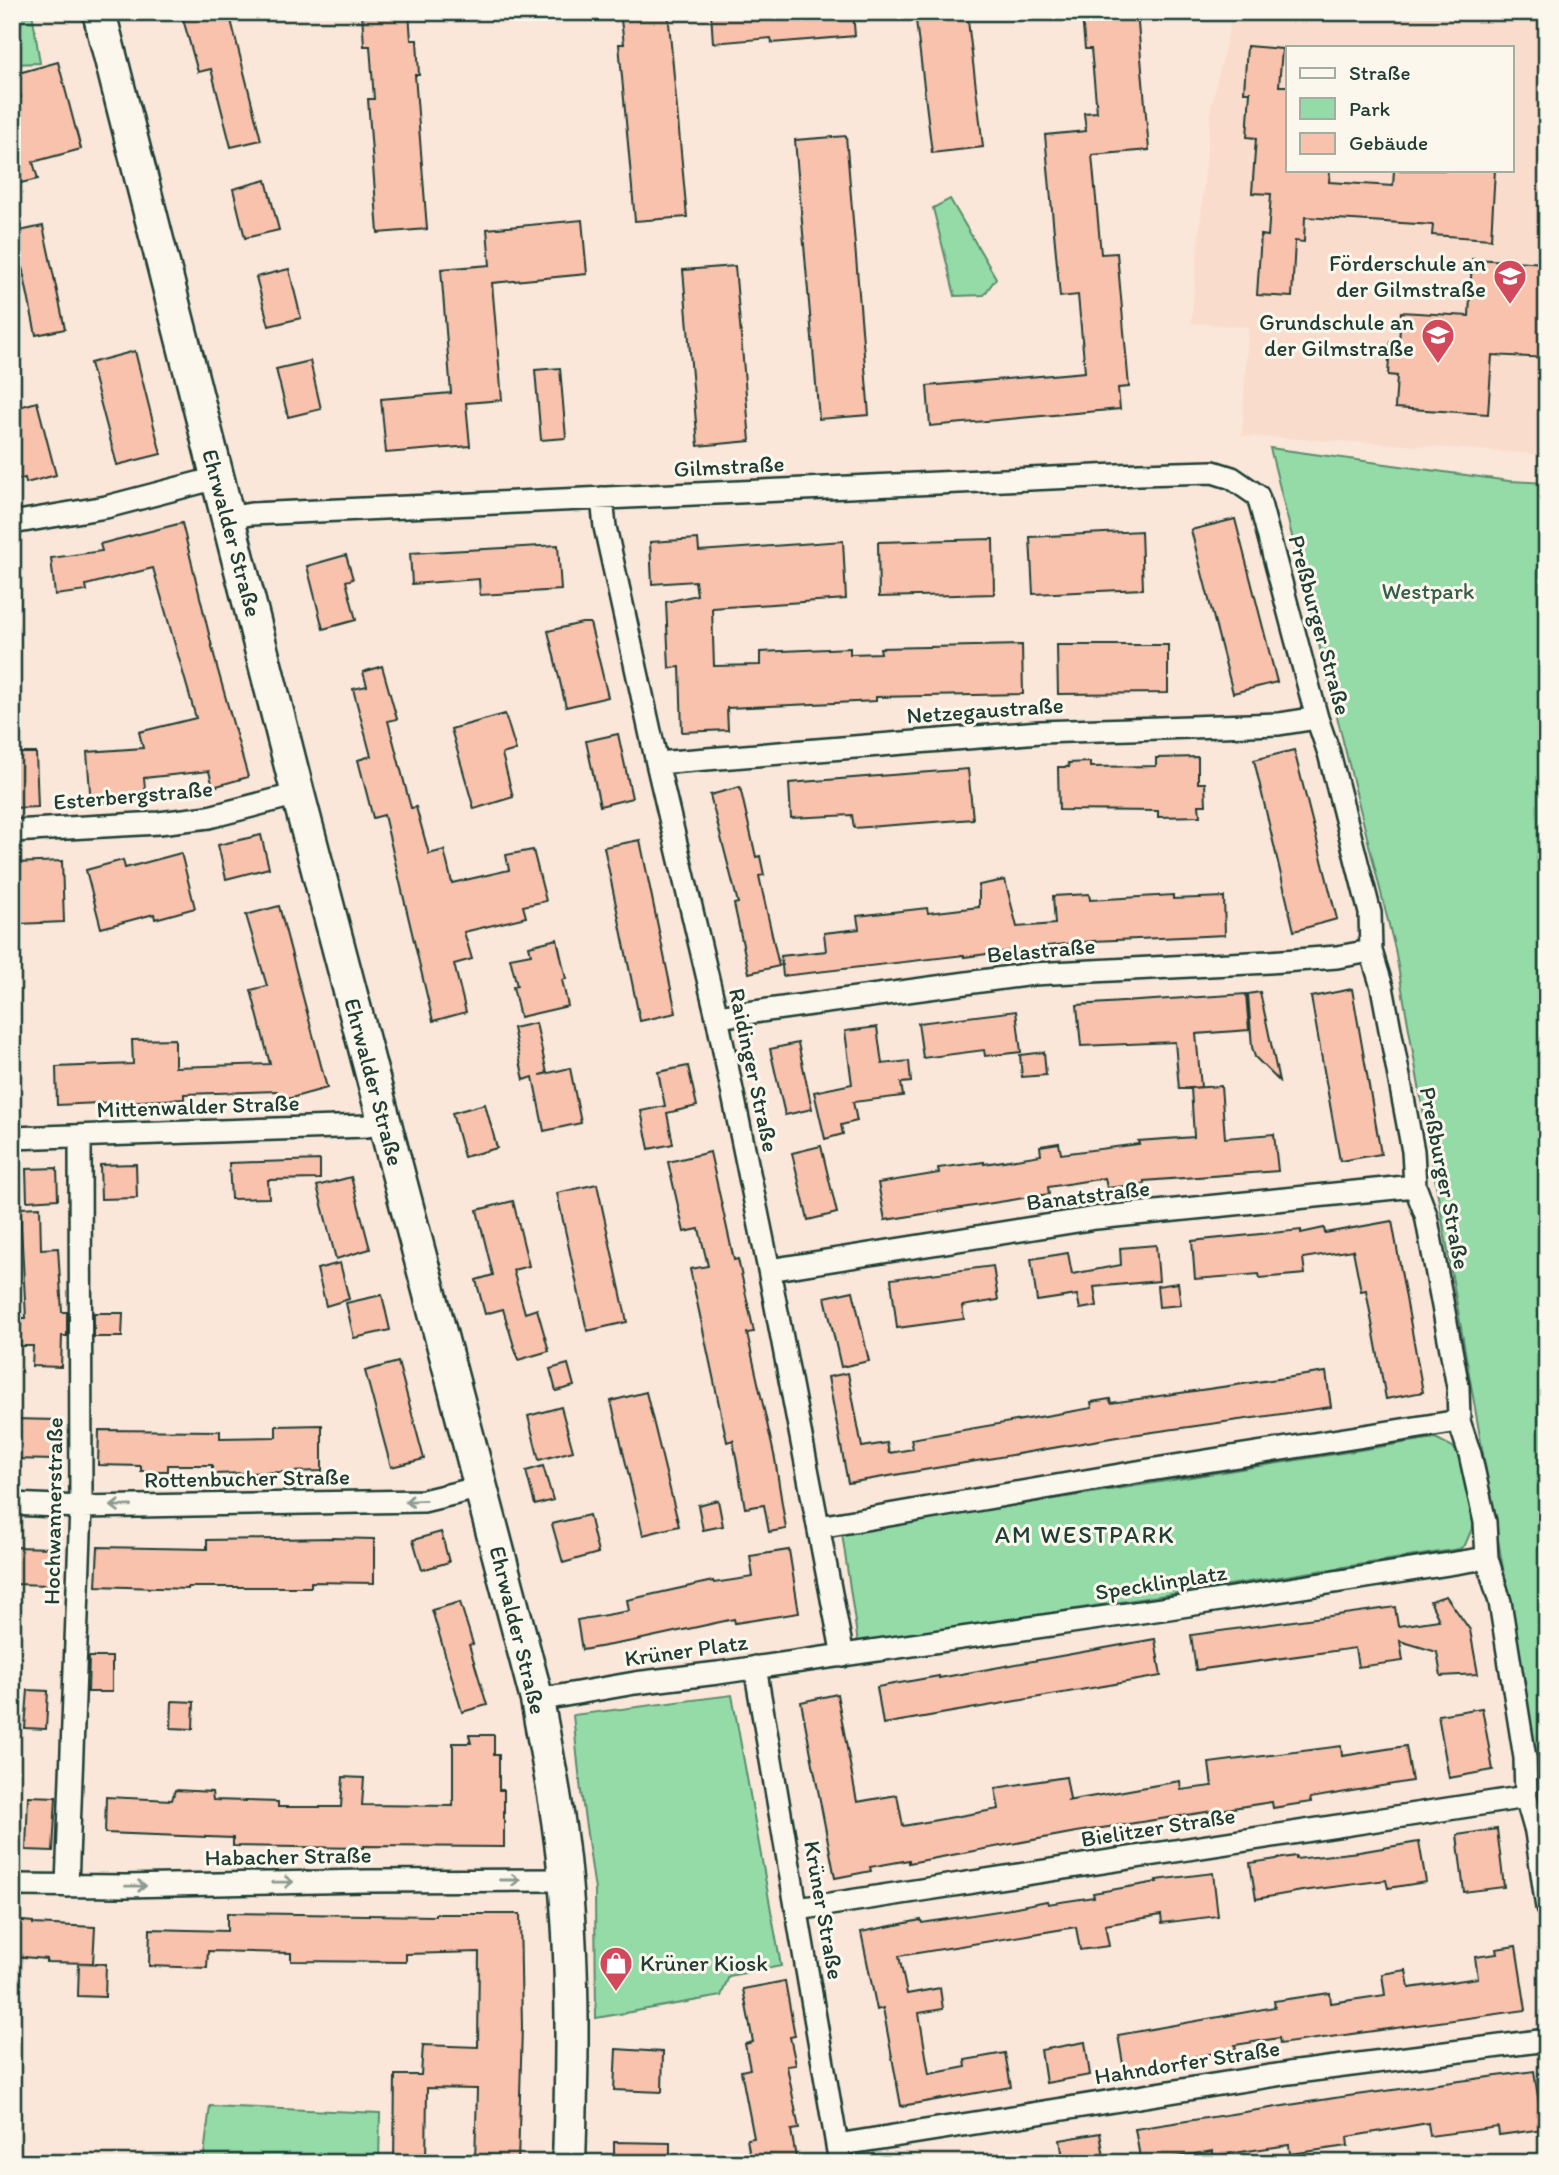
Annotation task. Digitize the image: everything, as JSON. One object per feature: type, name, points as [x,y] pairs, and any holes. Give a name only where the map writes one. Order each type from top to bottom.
[{"type":"street","name":"Ehrwalder Straße","points":[[99,12],[298,794],[537,1700],[565,1880],[572,2068],[569,2163]]},
{"type":"street","name":"Gilmstraße","points":[[228,518],[251,514],[1139,474],[1213,472],[1232,478]]},
{"type":"street","points":[[12,523],[106,507],[217,478]]},
{"type":"street","name":"Preßburger Straße","points":[[1232,478],[1258,496],[1370,913],[1371,951],[1382,987],[1408,1124],[1415,1186],[1426,1215],[1451,1347],[1458,1387],[1459,1421],[1470,1454],[1485,1522],[1487,1558],[1500,1602],[1525,1758],[1526,1797],[1536,1832],[1547,1908]]},
{"type":"street","name":"Raidinger Straße","points":[[602,498],[605,527],[657,763],[717,1017],[843,1656]]},
{"type":"street","name":"Netzegaustraße","points":[[657,763],[1040,732],[1279,724],[1317,718]]},
{"type":"street","name":"Esterbergstraße","points":[[12,831],[159,823],[209,817],[298,794]]},
{"type":"street","name":"Belastraße","points":[[717,1017],[1033,974],[1269,962],[1337,957],[1371,951]]},
{"type":"street","name":"Mittenwalder Straße","points":[[12,1138],[367,1126],[385,1120]]},
{"type":"street","name":"Hochwannerstraße","points":[[67,1886],[82,1507],[80,1137]]},
{"type":"street","name":"Banatstraße","points":[[769,1270],[1096,1218],[1415,1186]]},
{"type":"street","points":[[819,1527],[1143,1471],[1459,1421]]},
{"type":"street","name":"Rottenbucher Straße","points":[[12,1504],[82,1507],[423,1501],[482,1488]]},
{"type":"street","name":"Specklinplatz","points":[[843,1656],[1487,1558]]},
{"type":"street","name":"Krüner Platz","points":[[537,1700],[635,1683],[843,1656]]},
{"type":"street","name":"Krüner Straße","points":[[755,1667],[839,2154]]},
{"type":"street","name":"Bielitzer Straße","points":[[798,1909],[1526,1797]]},
{"type":"street","name":"Habacher Straße","points":[[12,1885],[565,1880]]},
{"type":"street","name":"Hahndorfer Straße","points":[[839,2154],[1289,2073],[1547,2040]]},
{"type":"shaded area","points":[[1233,12],[1547,12],[1547,455],[1242,436],[1248,327],[1191,323],[1211,107]]},
{"type":"green space","points":[[12,12],[32,12],[40,63],[12,64]]},
{"type":"green space","points":[[950,199],[996,278],[984,295],[955,296],[933,208]]},
{"type":"green space","name":"Westpark","points":[[1270,448],[1509,481],[1547,483],[1547,1821],[1395,949]]},
{"type":"green space","points":[[1435,1438],[1453,1447],[1462,1462],[1474,1524],[1465,1545],[1459,1549],[858,1643],[842,1533]]},
{"type":"green space","points":[[732,1695],[781,1966],[729,1976],[721,1996],[596,2018],[595,1890],[573,1715]]},
{"type":"green space","points":[[210,2106],[380,2113],[379,2163],[203,2163]]},
{"type":"building","points":[[181,12],[229,12],[261,140],[231,147],[211,69],[198,72]]},
{"type":"building","points":[[362,12],[409,12],[411,40],[417,40],[419,75],[415,75],[427,229],[378,233],[368,99],[374,99],[370,46],[364,46]]},
{"type":"building","points":[[620,12],[668,12],[687,217],[635,221],[619,44],[624,44]]},
{"type":"building","points":[[711,12],[853,12],[855,36],[772,43],[771,38],[713,43]]},
{"type":"building","points":[[915,12],[967,12],[983,147],[932,153]]},
{"type":"building","points":[[1137,12],[1149,150],[1092,155],[1101,254],[1117,253],[1129,387],[1118,388],[1120,409],[930,426],[927,386],[1085,372],[1078,295],[1060,297],[1045,135],[1086,131],[1084,113],[1097,112],[1091,49],[1085,49],[1082,16]]},
{"type":"building","points":[[1247,46],[1282,49],[1279,86],[1286,86],[1286,172],[1330,172],[1329,182],[1393,186],[1394,172],[1495,172],[1491,239],[1432,235],[1433,225],[1305,217],[1304,242],[1295,241],[1292,297],[1257,295],[1261,235],[1268,236],[1271,194],[1252,193],[1256,138],[1247,137],[1250,92],[1244,92]]},
{"type":"building","points":[[58,62],[81,149],[33,162],[38,179],[12,185],[12,100],[21,97],[15,74]]},
{"type":"building","points":[[846,136],[869,415],[819,419],[795,140]]},
{"type":"building","points":[[266,180],[279,230],[245,238],[233,189]]},
{"type":"building","points":[[582,220],[587,274],[492,283],[502,400],[466,403],[470,446],[386,453],[381,399],[451,393],[441,269],[490,265],[487,229]]},
{"type":"building","points":[[43,226],[65,329],[36,335],[15,232]]},
{"type":"building","points":[[1472,259],[1547,263],[1547,358],[1492,355],[1488,414],[1395,408],[1397,376],[1388,375],[1390,342],[1399,343],[1401,312],[1469,316]]},
{"type":"building","points":[[735,266],[750,441],[698,446],[683,270]]},
{"type":"building","points":[[289,269],[301,318],[269,326],[256,277]]},
{"type":"building","points":[[135,351],[161,454],[117,465],[90,363]]},
{"type":"building","points":[[310,361],[321,409],[288,417],[276,369]]},
{"type":"building","points":[[560,368],[566,438],[541,440],[535,370]]},
{"type":"building","points":[[37,402],[56,475],[26,483],[25,478],[12,481],[12,409]]},
{"type":"building","points":[[1235,519],[1277,682],[1233,693],[1191,530]]},
{"type":"building","points":[[182,523],[217,667],[248,777],[213,787],[209,771],[144,778],[146,799],[91,804],[87,752],[143,748],[139,732],[196,718],[153,568],[86,585],[87,591],[55,595],[51,558],[102,551],[100,544]]},
{"type":"building","points":[[1141,531],[1143,589],[1033,594],[1030,537]]},
{"type":"building","points":[[698,539],[699,551],[843,541],[846,599],[712,608],[714,666],[760,665],[760,652],[850,648],[850,654],[881,653],[880,648],[1022,645],[1023,694],[876,697],[876,701],[727,708],[728,730],[682,732],[680,667],[669,668],[666,602],[697,595],[695,581],[652,584],[650,542]]},
{"type":"building","points":[[993,539],[994,594],[879,597],[878,542]]},
{"type":"building","points":[[558,545],[561,590],[480,595],[479,579],[412,584],[410,553]]},
{"type":"building","points":[[346,555],[353,579],[346,581],[356,620],[323,629],[307,566]]},
{"type":"building","points":[[590,623],[608,697],[566,707],[548,631]]},
{"type":"building","points":[[1057,645],[1168,645],[1168,693],[1058,694]]},
{"type":"building","points":[[382,666],[397,719],[388,721],[411,808],[416,807],[429,854],[444,850],[452,883],[509,870],[506,855],[533,850],[546,901],[523,906],[526,917],[464,932],[472,959],[454,964],[466,1012],[433,1021],[384,815],[373,818],[358,760],[371,756],[353,689],[367,686],[363,672]]},
{"type":"building","points":[[505,714],[516,750],[502,754],[513,797],[474,809],[451,729]]},
{"type":"building","points":[[618,734],[632,798],[600,806],[586,741]]},
{"type":"building","points":[[1294,750],[1337,919],[1294,931],[1254,760]]},
{"type":"building","points":[[12,753],[36,753],[38,807],[12,808]]},
{"type":"building","points":[[1198,757],[1198,783],[1205,783],[1206,805],[1199,805],[1200,816],[1158,817],[1158,811],[1059,810],[1058,767],[1069,767],[1068,763],[1090,762],[1090,767],[1156,766],[1156,758]]},
{"type":"building","points":[[968,769],[973,819],[854,828],[852,815],[791,818],[789,783]]},
{"type":"building","points":[[740,787],[756,857],[760,856],[764,875],[759,876],[779,966],[749,973],[734,904],[738,903],[710,795]]},
{"type":"building","points":[[261,835],[269,868],[226,879],[218,845]]},
{"type":"building","points":[[640,840],[676,1013],[640,1021],[604,847]]},
{"type":"building","points":[[181,853],[195,908],[155,919],[154,914],[101,928],[86,870],[123,860],[125,868]]},
{"type":"building","points":[[62,861],[64,922],[17,924],[15,863]]},
{"type":"building","points":[[1005,880],[1017,927],[1055,924],[1053,896],[1089,894],[1090,900],[1173,895],[1173,899],[1224,897],[1225,935],[1093,941],[1046,946],[1047,949],[1018,953],[1017,950],[964,955],[783,976],[781,956],[826,951],[824,933],[859,929],[857,916],[927,908],[928,913],[979,907],[979,885]]},
{"type":"building","points":[[279,906],[327,1088],[280,1101],[277,1091],[184,1094],[184,1099],[57,1105],[56,1067],[133,1064],[132,1040],[175,1039],[175,1067],[270,1064],[251,990],[267,986],[246,915]]},
{"type":"building","points":[[557,939],[566,979],[562,980],[568,1006],[520,1017],[513,987],[517,986],[510,958],[531,954],[529,946]]},
{"type":"building","points":[[1352,989],[1381,1154],[1340,1161],[1311,997]]},
{"type":"building","points":[[1260,992],[1279,1081],[1255,1057],[1252,1047],[1248,994]]},
{"type":"building","points":[[1246,994],[1249,1030],[1196,1034],[1201,1087],[1179,1089],[1175,1042],[1081,1046],[1077,1005]]},
{"type":"building","points":[[1016,1011],[1021,1052],[985,1056],[984,1050],[923,1058],[918,1023]]},
{"type":"building","points":[[536,1023],[547,1073],[540,1075],[570,1068],[581,1123],[544,1131],[533,1077],[524,1080],[513,1028]]},
{"type":"building","points":[[877,1027],[882,1064],[909,1061],[911,1082],[901,1083],[903,1096],[853,1102],[857,1121],[841,1125],[843,1134],[825,1139],[814,1092],[852,1084],[845,1031]]},
{"type":"building","points":[[798,1043],[812,1109],[785,1115],[770,1049]]},
{"type":"building","points":[[1044,1052],[1046,1075],[1022,1077],[1020,1055]]},
{"type":"building","points":[[688,1066],[697,1106],[667,1113],[673,1144],[649,1149],[641,1111],[665,1106],[658,1072]]},
{"type":"building","points":[[1221,1086],[1225,1138],[1274,1134],[1278,1171],[1144,1181],[1145,1184],[1107,1188],[1105,1178],[1048,1187],[1049,1194],[885,1220],[878,1183],[939,1173],[938,1168],[1041,1155],[1040,1146],[1059,1143],[1061,1154],[1139,1144],[1138,1141],[1194,1137],[1191,1088]]},
{"type":"building","points":[[485,1104],[497,1148],[464,1157],[452,1113]]},
{"type":"building","points":[[821,1146],[837,1213],[808,1220],[792,1153]]},
{"type":"building","points":[[710,1152],[734,1260],[738,1259],[754,1332],[747,1333],[775,1459],[786,1529],[769,1532],[764,1505],[745,1508],[733,1440],[727,1442],[690,1269],[708,1266],[699,1229],[684,1232],[668,1162]]},
{"type":"building","points":[[320,1160],[320,1179],[268,1180],[269,1198],[231,1199],[229,1163]]},
{"type":"building","points":[[136,1164],[137,1198],[101,1199],[100,1165]]},
{"type":"building","points":[[57,1168],[58,1199],[27,1201],[26,1169]]},
{"type":"building","points":[[351,1177],[370,1249],[336,1259],[317,1186]]},
{"type":"building","points":[[597,1184],[627,1322],[587,1331],[557,1193]]},
{"type":"building","points":[[513,1201],[529,1266],[513,1270],[525,1313],[537,1309],[549,1351],[518,1360],[503,1309],[485,1314],[476,1280],[493,1275],[477,1210]]},
{"type":"building","points":[[40,1207],[41,1249],[58,1248],[62,1312],[67,1312],[67,1336],[62,1336],[61,1367],[32,1366],[33,1346],[19,1346],[21,1318],[26,1318],[20,1208]]},
{"type":"building","points":[[1392,1221],[1423,1392],[1386,1399],[1366,1290],[1361,1291],[1353,1250],[1303,1258],[1305,1274],[1195,1279],[1192,1241],[1301,1230],[1301,1233],[1324,1228],[1325,1233]]},
{"type":"building","points":[[1156,1245],[1159,1281],[1094,1287],[1097,1306],[1080,1309],[1077,1295],[1037,1301],[1031,1259],[1068,1253],[1072,1274],[1121,1265],[1120,1248]]},
{"type":"building","points":[[340,1263],[349,1299],[326,1306],[317,1269]]},
{"type":"building","points":[[993,1266],[998,1300],[962,1306],[964,1319],[897,1328],[891,1279]]},
{"type":"building","points":[[1178,1283],[1181,1305],[1159,1307],[1157,1286]]},
{"type":"building","points":[[853,1291],[869,1361],[841,1367],[825,1297]]},
{"type":"building","points":[[382,1295],[390,1330],[354,1338],[346,1303]]},
{"type":"building","points":[[94,1313],[123,1313],[122,1337],[94,1337]]},
{"type":"building","points":[[398,1362],[424,1459],[391,1467],[365,1371]]},
{"type":"building","points":[[568,1364],[574,1386],[556,1391],[550,1369]]},
{"type":"building","points":[[1326,1372],[1331,1407],[1117,1437],[848,1483],[828,1377],[848,1373],[862,1447],[887,1443],[889,1453],[913,1449],[911,1439],[1092,1408],[1091,1402],[1110,1399],[1111,1403]]},
{"type":"building","points":[[646,1392],[679,1526],[643,1535],[611,1401]]},
{"type":"building","points":[[561,1407],[573,1451],[539,1460],[528,1416]]},
{"type":"building","points":[[12,1419],[57,1420],[56,1460],[12,1459]]},
{"type":"building","points":[[322,1425],[322,1471],[212,1474],[212,1465],[168,1465],[168,1471],[141,1471],[141,1466],[98,1465],[99,1430],[220,1431],[220,1438],[276,1437],[276,1426]]},
{"type":"building","points":[[543,1466],[553,1500],[535,1505],[526,1471]]},
{"type":"building","points":[[718,1500],[723,1526],[703,1530],[698,1505]]},
{"type":"building","points":[[589,1515],[598,1553],[563,1563],[552,1524]]},
{"type":"building","points":[[441,1532],[449,1562],[422,1570],[413,1540]]},
{"type":"building","points":[[374,1539],[374,1583],[311,1582],[311,1587],[188,1589],[96,1586],[98,1547],[207,1549],[207,1540]]},
{"type":"building","points":[[12,1547],[54,1548],[53,1585],[12,1584]]},
{"type":"building","points":[[789,1550],[799,1613],[735,1623],[734,1619],[582,1650],[577,1620],[629,1611],[627,1600],[713,1581],[753,1577],[750,1556]]},
{"type":"building","points":[[1446,1596],[1470,1630],[1478,1674],[1441,1676],[1437,1652],[1400,1641],[1403,1661],[1358,1667],[1355,1648],[1196,1670],[1191,1635],[1395,1607],[1398,1626],[1439,1620],[1430,1601]]},
{"type":"building","points":[[460,1602],[473,1644],[469,1645],[487,1705],[462,1712],[432,1610]]},
{"type":"building","points":[[1155,1639],[1161,1676],[883,1724],[877,1687]]},
{"type":"building","points":[[89,1657],[112,1657],[112,1692],[88,1692]]},
{"type":"building","points":[[28,1690],[48,1691],[46,1729],[25,1728]]},
{"type":"building","points":[[837,1694],[857,1802],[897,1795],[903,1826],[999,1809],[995,1788],[1066,1777],[1070,1799],[1067,1801],[1180,1781],[1181,1790],[1212,1786],[1209,1763],[1341,1746],[1342,1756],[1406,1746],[1412,1781],[1310,1798],[1311,1802],[1273,1808],[1272,1802],[1076,1832],[909,1863],[909,1860],[870,1867],[871,1871],[835,1878],[801,1702]]},
{"type":"building","points":[[172,1701],[194,1702],[193,1729],[171,1728]]},
{"type":"building","points":[[1482,1708],[1493,1770],[1449,1778],[1438,1715]]},
{"type":"building","points":[[469,1735],[494,1735],[494,1755],[499,1755],[499,1790],[504,1790],[504,1847],[233,1846],[233,1838],[105,1833],[106,1797],[172,1800],[175,1790],[212,1792],[213,1800],[278,1802],[278,1807],[341,1807],[343,1777],[364,1778],[362,1805],[453,1806],[453,1743],[471,1743]]},
{"type":"building","points":[[28,1796],[56,1797],[53,1851],[26,1850]]},
{"type":"building","points":[[1497,1829],[1504,1887],[1464,1892],[1457,1835]]},
{"type":"building","points":[[1419,1842],[1426,1882],[1388,1888],[1386,1880],[1256,1899],[1250,1863],[1296,1856],[1296,1859],[1359,1852]]},
{"type":"building","points":[[1213,1873],[1218,1916],[1162,1923],[1161,1915],[1105,1925],[1109,1946],[1080,1950],[1076,1927],[899,1956],[907,1994],[940,1988],[943,2009],[919,2013],[929,2074],[966,2067],[965,2060],[1005,2053],[1011,2087],[901,2106],[883,2008],[877,2010],[861,1932],[1047,1901],[1048,1904],[1094,1897],[1093,1893],[1157,1882],[1156,1880]]},
{"type":"building","points":[[227,1913],[435,1916],[520,1914],[522,2027],[518,2163],[475,2163],[477,2089],[427,2088],[426,2163],[394,2163],[395,2075],[421,2075],[423,2045],[478,2047],[479,1952],[406,1954],[406,1962],[291,1961],[291,1953],[208,1951],[207,1968],[149,1966],[150,1929],[227,1931]]},
{"type":"building","points":[[12,1920],[33,1924],[95,1927],[93,1963],[46,1962],[46,1959],[12,1956]]},
{"type":"building","points":[[1516,1946],[1526,2010],[1280,2044],[1279,2038],[1124,2070],[1118,2035],[1275,2007],[1274,2001],[1330,1993],[1331,2003],[1385,1995],[1382,1974],[1406,1970],[1409,1988],[1478,1978],[1475,1957],[1497,1954],[1496,1949]]},
{"type":"building","points":[[79,1963],[106,1964],[105,1997],[78,1996]]},
{"type":"building","points":[[785,1981],[795,2036],[790,2037],[796,2065],[787,2066],[799,2129],[791,2130],[797,2163],[751,2163],[747,2139],[754,2138],[741,2071],[750,2069],[745,2044],[753,2042],[743,1989]]},
{"type":"building","points":[[1085,2042],[1090,2075],[1046,2083],[1041,2050]]},
{"type":"building","points":[[616,2049],[663,2052],[662,2092],[614,2090]]},
{"type":"building","points":[[1534,2071],[1543,2129],[1499,2135],[1498,2127],[1430,2136],[1428,2123],[1347,2137],[1348,2146],[1290,2154],[1289,2145],[1213,2156],[1213,2151],[1141,2163],[1135,2129]]},
{"type":"building","points":[[1100,2133],[1105,2163],[1064,2163],[1060,2140]]},
{"type":"building","points":[[614,2142],[670,2143],[670,2163],[614,2163]]},
{"type":"place","name":"Förderschule an der Gilmstraße","points":[[1510,306]]},
{"type":"place","name":"Grundschule an der Gilmstraße","points":[[1438,365]]},
{"type":"place","name":"Krüner Kiosk","points":[[616,1993]]},
{"type":"district","name":"AM WESTPARK","points":[[1085,1534]]}]
